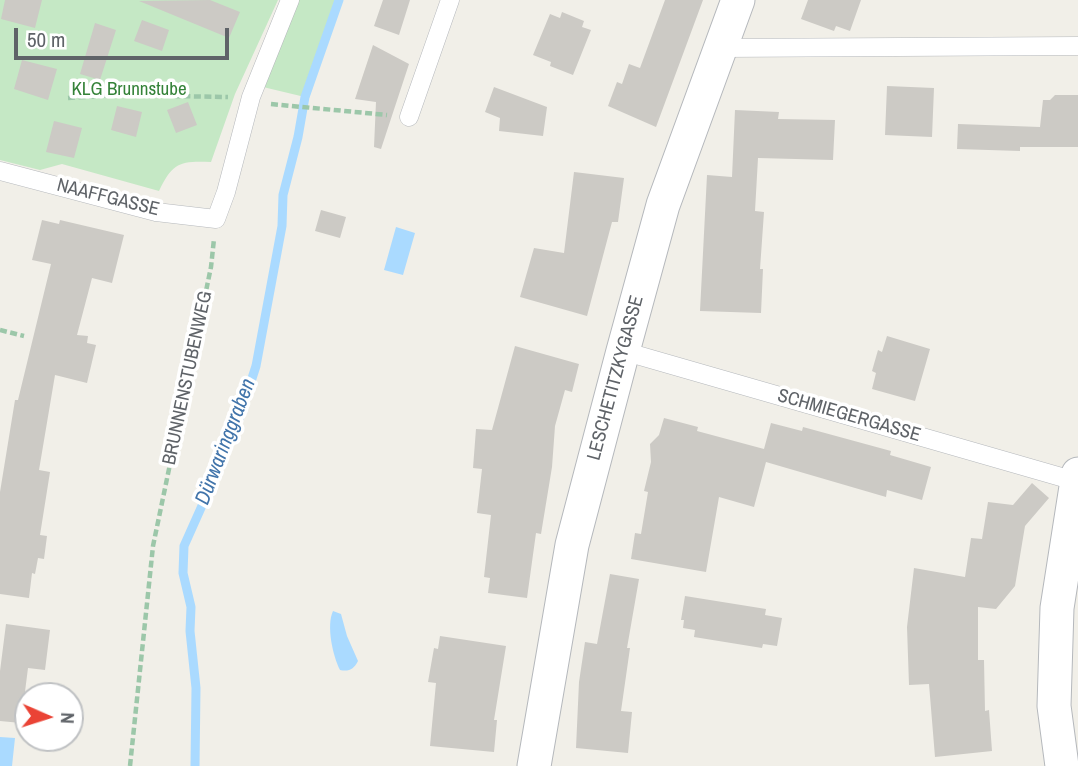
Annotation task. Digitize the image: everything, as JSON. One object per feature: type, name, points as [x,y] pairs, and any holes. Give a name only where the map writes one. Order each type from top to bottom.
[{"type":"street","name":"LESCHETITZKYGASSE","points":[[534,766],[572,545],[623,351],[663,205],[738,0]]},
{"type":"street","points":[[1062,766],[1055,706],[1057,608],[1077,477]]},
{"type":"lane","points":[[216,219],[226,192],[250,97],[290,0]]},
{"type":"lane","points":[[409,117],[450,0]]},
{"type":"lane","points":[[720,48],[1078,46]]},
{"type":"lane","name":"NAAFFGASSE","points":[[0,171],[156,212],[216,219]]},
{"type":"lane","name":"SCHMIEGERGASSE","points":[[623,351],[1077,477]]},
{"type":"path","points":[[68,98],[115,95],[250,97]]},
{"type":"path","points":[[295,106],[409,117]]},
{"type":"path","name":"BRUNNENSTUBENWEG","points":[[130,766],[153,546],[212,267],[216,219]]},
{"type":"path","points":[[0,330],[24,336]]},
{"type":"green space","name":"KLG Brunnstube","points":[[0,0],[278,0],[235,94],[211,162],[179,165],[169,174],[159,191],[62,164],[40,170],[0,160]]},
{"type":"green space","points":[[298,0],[342,0],[309,98],[263,87]]},
{"type":"water","points":[[396,227],[415,233],[403,275],[384,270]]},
{"type":"water","points":[[333,611],[341,614],[358,661],[349,670],[340,670],[335,657],[330,633]]},
{"type":"water","points":[[0,737],[14,738],[12,766],[0,766]]},
{"type":"building","points":[[5,0],[42,0],[35,28],[1,19]]},
{"type":"building","points":[[210,0],[240,12],[229,38],[139,1]]},
{"type":"building","points":[[383,0],[410,0],[399,35],[374,26]]},
{"type":"building","points":[[665,0],[703,0],[656,127],[608,106],[617,82],[622,84],[629,64],[640,68]]},
{"type":"building","points":[[808,0],[861,0],[850,31],[836,26],[834,31],[801,19]]},
{"type":"building","points":[[562,12],[584,21],[582,27],[591,30],[573,75],[550,66],[551,62],[533,55],[550,14],[560,18]]},
{"type":"building","points":[[142,20],[169,30],[162,51],[134,41]]},
{"type":"building","points":[[95,23],[116,30],[100,80],[80,74]]},
{"type":"building","points":[[373,45],[409,64],[381,149],[374,147],[376,102],[355,99]]},
{"type":"building","points":[[22,60],[57,69],[48,100],[14,89]]},
{"type":"building","points":[[887,86],[934,88],[932,137],[885,135]]},
{"type":"building","points":[[494,87],[547,107],[543,136],[499,131],[500,118],[485,112]]},
{"type":"building","points":[[1055,95],[1078,95],[1078,147],[1020,147],[1020,151],[957,149],[958,124],[1040,127],[1043,100],[1050,100]]},
{"type":"building","points":[[188,102],[197,125],[176,133],[167,110]]},
{"type":"building","points":[[117,106],[142,112],[136,137],[111,130]]},
{"type":"building","points":[[735,110],[779,112],[778,119],[835,120],[833,160],[758,158],[755,211],[764,212],[760,269],[763,269],[761,313],[700,311],[707,175],[732,177]]},
{"type":"building","points":[[54,121],[82,128],[74,158],[46,152]]},
{"type":"building","points":[[574,172],[624,178],[618,222],[612,222],[587,316],[520,297],[534,248],[564,253]]},
{"type":"building","points":[[321,210],[346,217],[340,238],[315,231]]},
{"type":"building","points":[[42,220],[59,224],[60,220],[124,235],[112,283],[92,278],[77,335],[88,336],[87,343],[96,345],[87,383],[55,375],[39,470],[50,472],[40,535],[47,536],[44,559],[38,558],[35,574],[32,573],[29,598],[0,594],[0,492],[15,400],[18,400],[51,264],[32,260]]},
{"type":"building","points":[[887,336],[930,349],[915,401],[872,389],[876,373],[872,371],[878,350],[882,352]]},
{"type":"building","points":[[515,346],[579,364],[572,392],[565,390],[555,426],[552,467],[541,534],[536,533],[527,598],[488,593],[490,578],[484,577],[491,515],[477,513],[482,469],[473,468],[476,429],[492,430]]},
{"type":"building","points":[[664,418],[698,427],[697,431],[764,449],[771,423],[802,431],[803,427],[891,451],[890,455],[931,467],[922,500],[887,490],[886,497],[766,462],[754,507],[719,497],[706,572],[631,559],[635,533],[641,534],[648,492],[644,491],[651,462],[650,444],[659,435]]},
{"type":"building","points":[[1032,483],[1049,498],[1025,526],[1015,586],[996,609],[978,607],[978,660],[984,660],[985,711],[989,710],[992,751],[935,757],[929,684],[909,685],[907,627],[914,568],[965,577],[971,538],[982,539],[988,502],[1013,505]]},
{"type":"building","points":[[610,574],[639,579],[627,648],[630,648],[621,711],[632,712],[628,753],[576,748],[579,682],[585,642],[597,644]]},
{"type":"building","points":[[685,596],[766,609],[765,615],[782,618],[777,646],[763,644],[762,648],[694,637],[695,630],[683,628],[684,620],[681,620]]},
{"type":"building","points":[[6,624],[50,630],[45,670],[28,668],[26,682],[14,682],[14,722],[0,721],[0,671]]},
{"type":"building","points":[[440,636],[506,646],[494,720],[497,720],[494,752],[430,746],[436,683],[428,682],[434,648],[438,649]]},
{"type":"waterway","name":"Dürwaringgraben","points":[[195,766],[196,688],[190,631],[191,607],[183,573],[184,546],[234,434],[256,366],[282,226],[283,195],[305,97],[339,0]]}]
